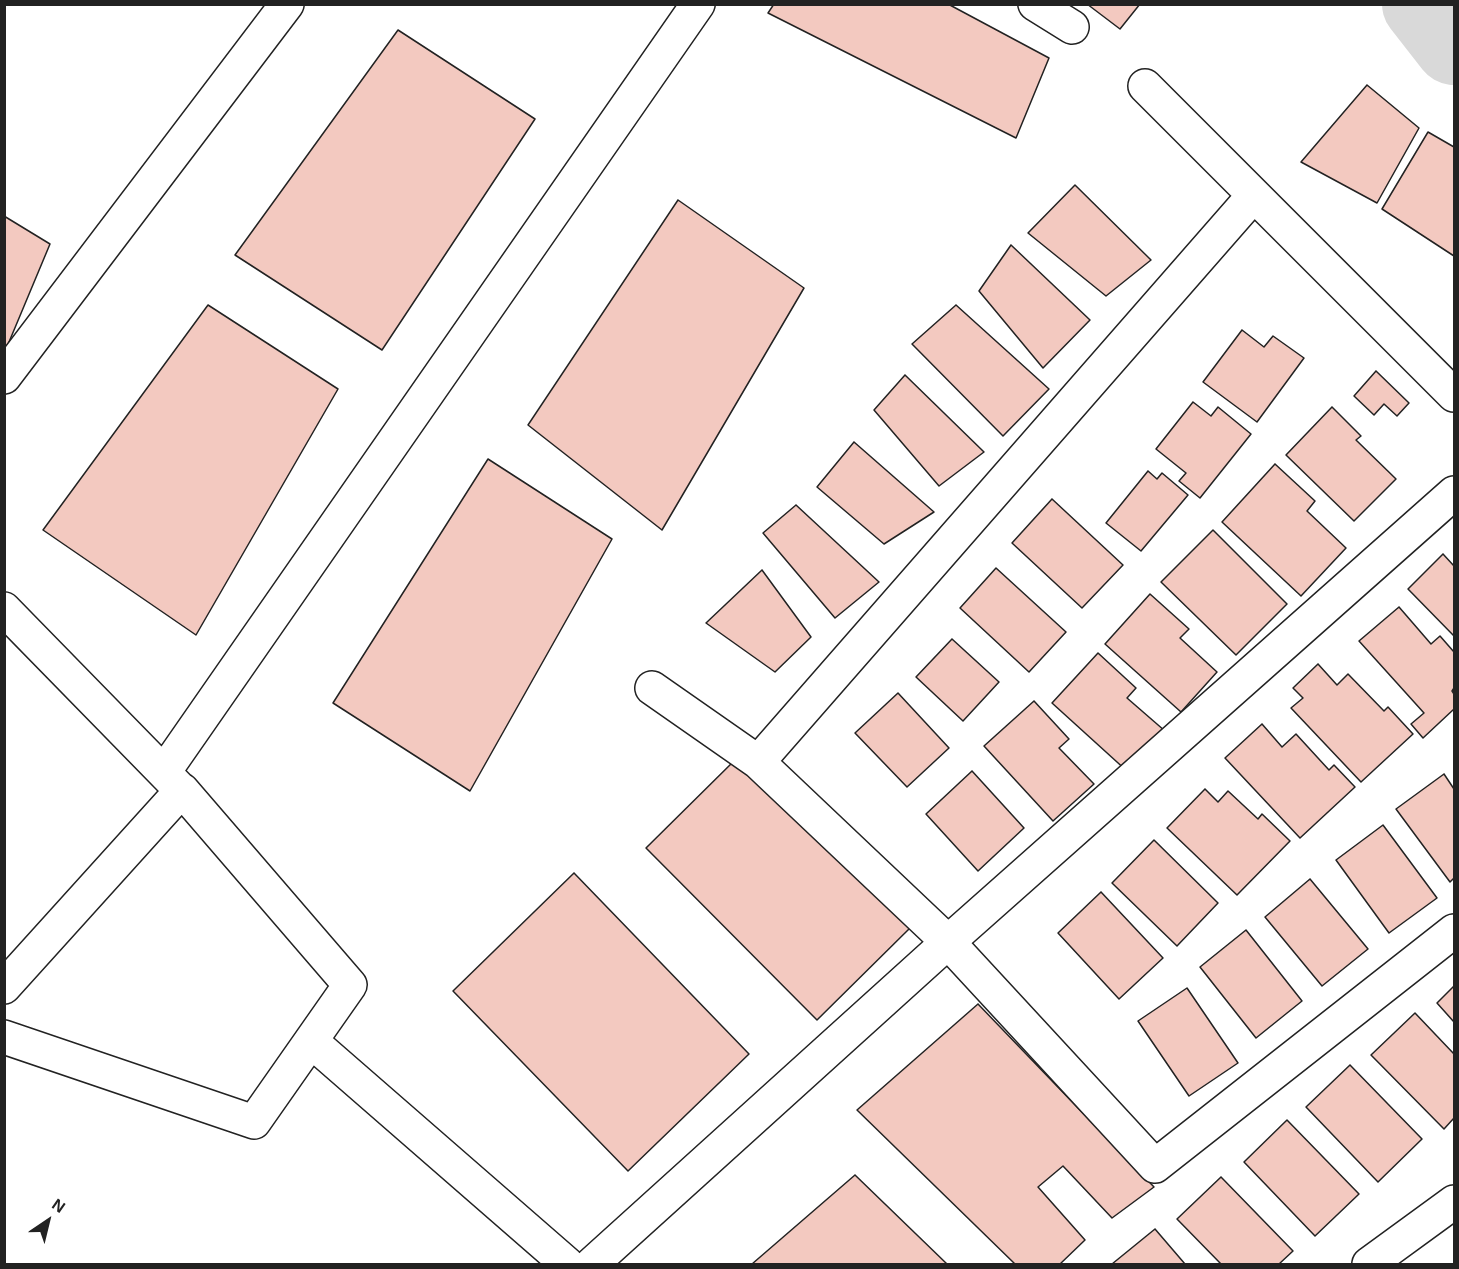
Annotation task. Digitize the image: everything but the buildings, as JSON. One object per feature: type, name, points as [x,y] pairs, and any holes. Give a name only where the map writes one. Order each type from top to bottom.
[{"type":"street","points":[[4,377],[287,4]]},
{"type":"street","points":[[4,987],[173,781],[698,4]]},
{"type":"street","points":[[1035,4],[1072,27]]},
{"type":"street","points":[[1144,86],[1455,395]]},
{"type":"street","points":[[758,762],[1254,195]]},
{"type":"street","points":[[592,1264],[948,942],[1455,493]]},
{"type":"street","points":[[4,609],[173,781],[350,985],[254,1122],[4,1037]]},
{"type":"street","points":[[652,688],[758,762],[948,942],[1155,1166],[1455,931]]},
{"type":"street","points":[[311,1041],[567,1264]]},
{"type":"street","points":[[1369,1264],[1455,1202]]},
{"type":"waterway","points":[[1422,4],[1454,45]]}]
